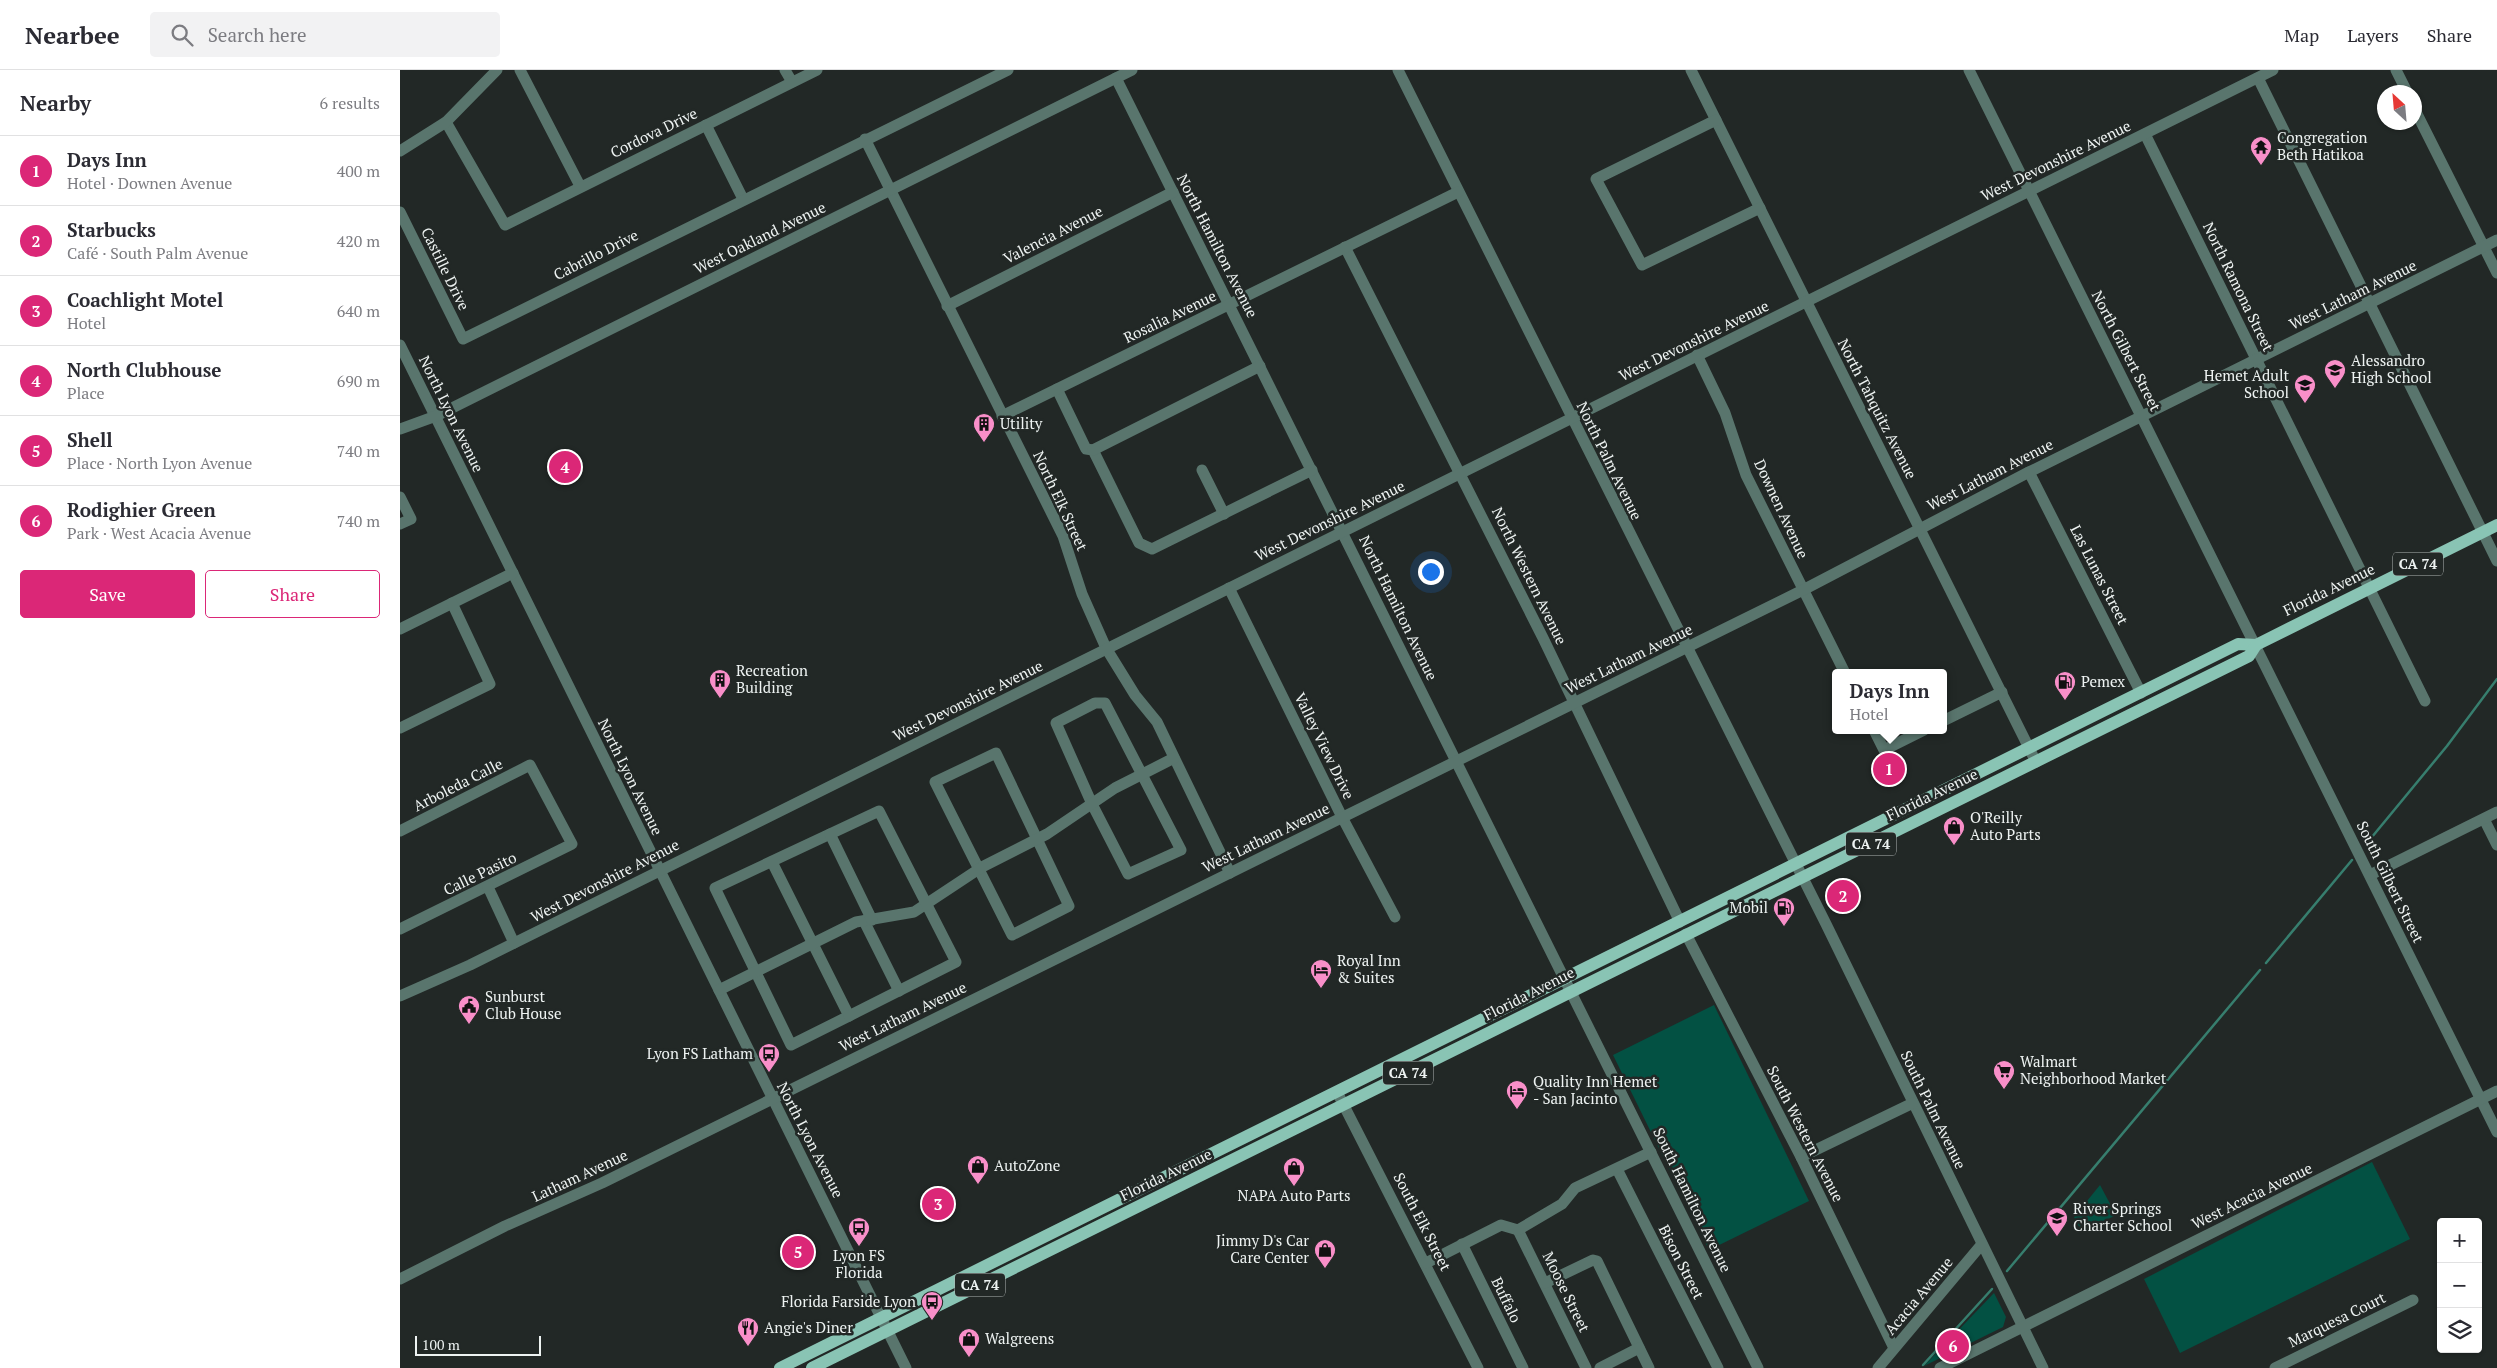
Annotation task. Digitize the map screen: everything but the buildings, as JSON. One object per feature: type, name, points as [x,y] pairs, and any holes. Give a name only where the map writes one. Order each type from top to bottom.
[{"type":"main road","name":"Florida Avenue","points":[[812,1368],[2248,656],[2256,645],[2497,525]]},
{"type":"main road","name":"Florida Avenue","points":[[780,1368],[2238,644],[2256,645]]},
{"type":"main road","points":[[2088,736],[2100,722],[2142,701],[2141,693]]},
{"type":"main road","points":[[1072,1240],[1100,1219],[1180,1178],[1187,1172],[1185,1167]]},
{"type":"street","points":[[400,151],[446,122],[497,70]]},
{"type":"street","points":[[520,70],[580,186]]},
{"type":"street","points":[[786,70],[792,82]]},
{"type":"street","name":"Cordova Drive","points":[[446,122],[505,225],[580,186],[817,70]]},
{"type":"street","name":"Cabrillo Drive","points":[[463,338],[1008,70]]},
{"type":"street","name":"West Oakland Avenue","points":[[400,429],[436,416],[1132,70]]},
{"type":"street","name":"North Palm Avenue","points":[[1398,70],[1685,648],[1796,865]]},
{"type":"street","name":"North Tahquitz Avenue","points":[[1691,70],[2036,762]]},
{"type":"street","name":"North Gilbert Street","points":[[1969,70],[2256,645]]},
{"type":"street","name":"West Devonshire Avenue","points":[[400,996],[514,943],[2273,70]]},
{"type":"street","points":[[2396,70],[2404,85]]},
{"type":"street","name":"North Hamilton Avenue","points":[[1116,78],[1229,304],[1256,368],[1312,470],[1572,991]]},
{"type":"street","points":[[2258,78],[2497,561]]},
{"type":"street","points":[[1716,120],[1596,179],[1642,265],[1760,208]]},
{"type":"street","points":[[706,124],[743,199]]},
{"type":"street","points":[[2422,124],[2497,273]]},
{"type":"street","name":"North Ramona Street","points":[[2145,134],[2426,701]]},
{"type":"street","name":"North Elk Street","points":[[865,139],[1063,536],[1082,594],[1106,648],[1135,695],[1157,722],[1230,872]]},
{"type":"street","name":"Valencia Avenue","points":[[947,306],[1173,192]]},
{"type":"street","name":"Rosalia Avenue","points":[[1002,416],[1458,192]]},
{"type":"street","name":"Castille Drive","points":[[400,212],[463,338]]},
{"type":"street","name":"West Latham Avenue","points":[[772,1099],[1803,590],[2029,472],[2497,240]]},
{"type":"street","name":"North Western Avenue","points":[[1345,247],[1574,702],[1680,922]]},
{"type":"street","name":"North Lyon Avenue","points":[[400,345],[906,1368]]},
{"type":"street","name":"Downen Avenue","points":[[1697,356],[1725,413],[1746,475],[1843,669]]},
{"type":"street","points":[[1057,389],[1086,449],[1092,450],[1256,368]]},
{"type":"street","points":[[1092,450],[1139,543],[1152,549],[1312,470]]},
{"type":"street","points":[[1202,470],[1224,514]]},
{"type":"street","name":"Las Lunas Street","points":[[2029,472],[2141,693]]},
{"type":"street","points":[[400,497],[405,521]]},
{"type":"street","points":[[400,629],[513,573]]},
{"type":"street","name":"Valley View Drive","points":[[1229,588],[1342,817],[1395,917]]},
{"type":"street","points":[[400,728],[490,684],[452,603]]},
{"type":"street","name":"South Gilbert Street","points":[[2256,645],[2497,1132]]},
{"type":"street","points":[[1947,719],[2002,692]]},
{"type":"street","points":[[1095,703],[1105,704],[1143,774],[1181,850],[1128,874],[1092,804],[1056,723],[1095,703]]},
{"type":"street","points":[[1876,734],[1884,750],[1916,734]]},
{"type":"street","points":[[996,753],[1037,840],[1069,906],[1012,935],[935,782],[996,753]]},
{"type":"street","points":[[719,990],[856,922],[914,912],[978,870],[1037,840],[1115,788],[1174,758]]},
{"type":"street","name":"Arboleda Calle","points":[[400,831],[530,765],[572,844]]},
{"type":"street","points":[[879,811],[956,962],[791,1045],[714,888],[772,862],[879,811]]},
{"type":"street","points":[[2370,875],[2497,812]]},
{"type":"street","points":[[2484,818],[2497,845]]},
{"type":"street","points":[[830,834],[899,991]]},
{"type":"street","name":"Calle Pasito","points":[[400,929],[572,844]]},
{"type":"street","points":[[772,862],[849,1016]]},
{"type":"street","name":"South Palm Avenue","points":[[1796,865],[2043,1368]]},
{"type":"street","points":[[488,887],[514,943]]},
{"type":"street","name":"South Western Avenue","points":[[1686,934],[1801,1157],[1894,1348]]},
{"type":"street","name":"South Hamilton Avenue","points":[[1572,991],[1647,1154],[1758,1368]]},
{"type":"street","name":"West Acacia Avenue","points":[[1940,1368],[2497,1091]]},
{"type":"street","name":"South Elk Street","points":[[1337,1092],[1478,1368]]},
{"type":"street","name":"Latham Avenue","points":[[400,1279],[505,1226],[566,1200],[772,1099]]},
{"type":"street","points":[[1801,1157],[1913,1103]]},
{"type":"street","points":[[1426,1263],[1501,1225],[1518,1230],[1562,1204],[1575,1188],[1647,1154]]},
{"type":"street","name":"Bison Street","points":[[1617,1169],[1718,1368]]},
{"type":"street","name":"Moose Street","points":[[1518,1230],[1586,1368]]},
{"type":"street","name":"Buffalo","points":[[1462,1244],[1523,1368]]},
{"type":"street","name":"Acacia Avenue","points":[[1878,1368],[1982,1244]]},
{"type":"street","points":[[1546,1284],[1593,1260],[1597,1261],[1648,1368]]},
{"type":"street","name":"Marquesa Court","points":[[2275,1368],[2290,1365],[2414,1300]]},
{"type":"street","points":[[1600,1368],[1639,1348]]},
{"type":"green space","points":[[1714,1005],[1809,1201],[1709,1250],[1613,1055]]},
{"type":"green space","points":[[2372,1162],[2410,1239],[2180,1353],[2144,1279]]},
{"type":"green space","points":[[2100,1185],[2116,1215],[2082,1232],[2074,1217]]},
{"type":"green space","points":[[1994,1293],[2006,1317],[2003,1327],[1924,1366]]},
{"type":"waterway","points":[[2367,843],[2447,746],[2497,679]]},
{"type":"waterway","points":[[2266,963],[2352,860]]},
{"type":"waterway","points":[[2007,1271],[2260,970]]},
{"type":"waterway","points":[[1923,1365],[1992,1289]]},
{"type":"place","name":"Congregation Beth Hatikoa","points":[[2261,166]]},
{"type":"place","name":"Alessandro High School","points":[[2335,389]]},
{"type":"place","name":"Hemet Adult School","points":[[2305,404]]},
{"type":"place","name":"Utility","points":[[984,443]]},
{"type":"place","name":"North Clubhouse","points":[[565,467]]},
{"type":"place","name":"Recreation Building","points":[[720,699]]},
{"type":"place","name":"Pemex","points":[[2065,701]]},
{"type":"place","name":"Days Inn","points":[[1889,769]]},
{"type":"place","name":"O'Reilly Auto Parts","points":[[1954,846]]},
{"type":"place","name":"Starbucks","points":[[1843,896]]},
{"type":"place","name":"Mobil","points":[[1784,927]]},
{"type":"place","name":"Royal Inn & Suites","points":[[1321,989]]},
{"type":"place","name":"Sunburst Club House","points":[[469,1025]]},
{"type":"place","name":"Lyon FS Latham","points":[[769,1073]]},
{"type":"place","name":"Walmart Neighborhood Market","points":[[2004,1090]]},
{"type":"place","name":"Quality Inn Hemet - San Jacinto","points":[[1517,1110]]},
{"type":"place","name":"AutoZone","points":[[978,1185]]},
{"type":"place","name":"NAPA Auto Parts","points":[[1294,1187]]},
{"type":"place","name":"Coachlight Motel","points":[[938,1204]]},
{"type":"place","name":"River Springs Charter School","points":[[2057,1237]]},
{"type":"place","name":"Lyon FS Florida","points":[[859,1247]]},
{"type":"place","name":"Shell","points":[[798,1252]]},
{"type":"place","name":"Jimmy D's Car Care Center","points":[[1325,1269]]},
{"type":"place","name":"Florida Farside Lyon","points":[[932,1321]]},
{"type":"place","name":"Rodighier Green","points":[[1953,1346]]},
{"type":"place","name":"Angie's Diner","points":[[748,1347]]},
{"type":"place","name":"Walgreens","points":[[969,1358]]}]
